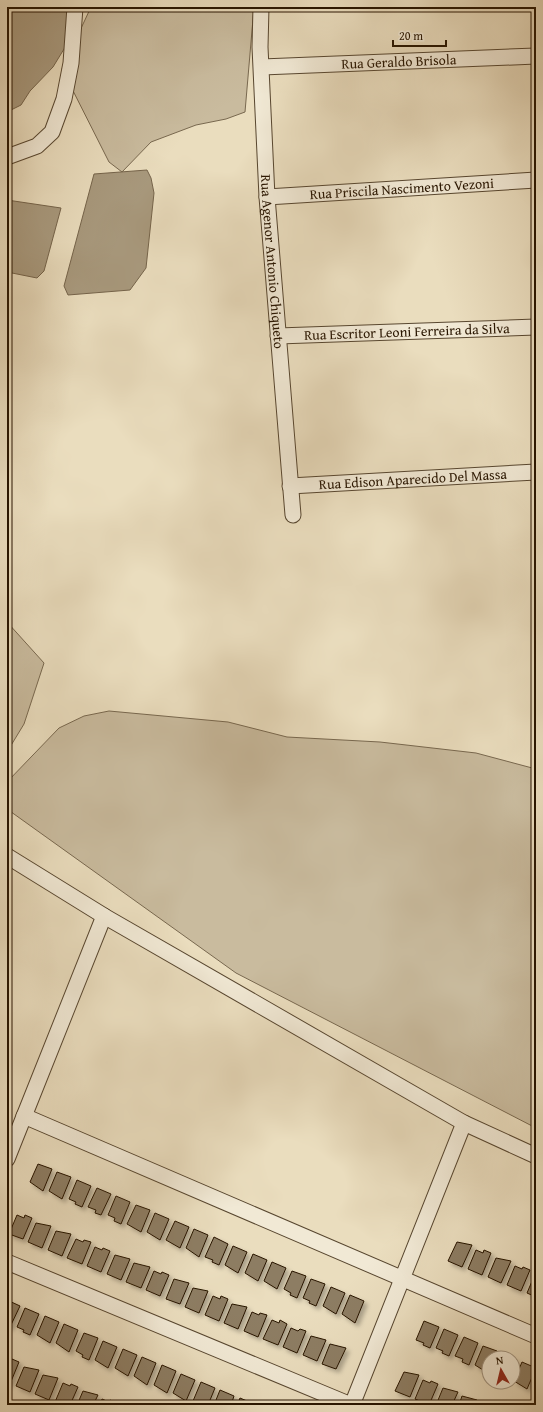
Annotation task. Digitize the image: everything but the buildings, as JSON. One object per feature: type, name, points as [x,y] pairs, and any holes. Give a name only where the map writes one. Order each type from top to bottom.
[{"type":"street","points":[[7,157],[36,146],[52,132],[64,99],[71,63],[76,7]]},
{"type":"street","name":"Rua Agenor Antonio Chiqueto","points":[[261,7],[260,47],[267,197],[293,515]]},
{"type":"street","name":"Rua Geraldo Brisola","points":[[262,68],[536,56]]},
{"type":"street","name":"Rua Priscila Nascimento Vezoni","points":[[267,197],[536,180]]},
{"type":"street","name":"Rua Escritor Leoni Ferreira da Silva","points":[[278,336],[536,327]]},
{"type":"street","name":"Rua Edison Aparecido Del Massa","points":[[290,486],[536,472]]},
{"type":"street","points":[[7,856],[104,916],[464,1122],[536,1156]]},
{"type":"street","points":[[7,1159],[104,916]]},
{"type":"street","points":[[24,1116],[536,1336]]},
{"type":"street","points":[[7,1262],[351,1405],[464,1122]]},
{"type":"shaded area","points":[[7,7],[73,7],[72,36],[53,67],[30,91],[21,105],[7,112]]},
{"type":"shaded area","points":[[91,7],[254,7],[245,112],[226,119],[196,125],[151,142],[122,172],[109,162],[62,69]]},
{"type":"shaded area","points":[[147,170],[151,178],[154,193],[146,268],[130,290],[68,295],[64,286],[94,174]]},
{"type":"shaded area","points":[[7,200],[61,208],[44,271],[37,278],[7,272]]},
{"type":"shaded area","points":[[7,622],[44,663],[24,724],[7,752]]},
{"type":"shaded area","points":[[109,711],[228,722],[287,737],[380,742],[476,753],[536,769],[536,1128],[236,973],[7,809],[7,782],[59,728],[84,716]]}]
